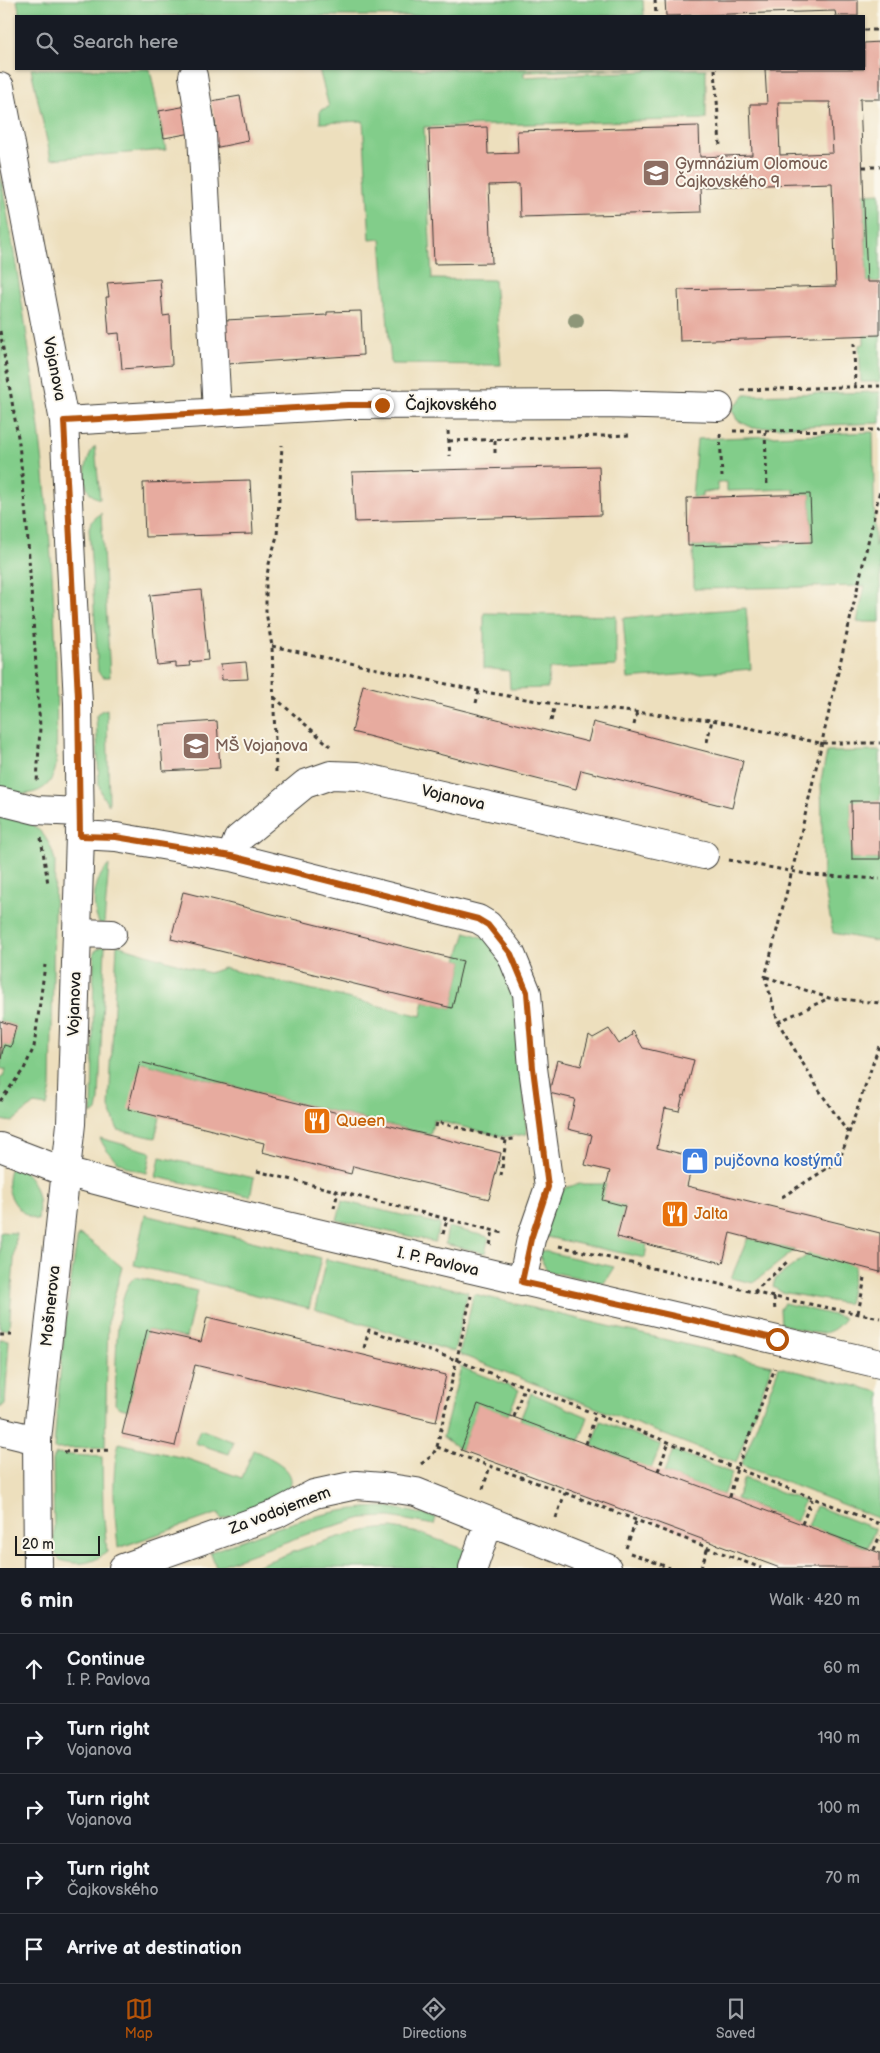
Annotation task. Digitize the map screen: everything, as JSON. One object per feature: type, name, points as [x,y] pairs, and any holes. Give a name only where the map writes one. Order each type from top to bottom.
[{"type":"street","points":[[194,76],[202,134],[217,412]]},
{"type":"street","name":"Vojanova","points":[[0,86],[64,421],[77,688],[80,824],[71,1124],[66,1172]]},
{"type":"street","name":"Čajkovského","points":[[64,421],[348,405],[608,404],[728,399]]},
{"type":"street","name":"Vojanova","points":[[231,856],[238,839],[282,800],[304,784],[331,775],[358,776],[704,855]]},
{"type":"street","points":[[3,802],[36,810],[116,837],[231,856],[478,919],[488,925],[511,954],[527,992],[533,1068],[548,1187],[531,1239],[522,1282]]},
{"type":"street","points":[[77,934],[112,934]]},
{"type":"street","name":"I. P. Pavlova","points":[[0,1147],[66,1172],[155,1196],[880,1364]]},
{"type":"street","name":"Mošnerova","points":[[38,1568],[36,1444],[66,1172]]},
{"type":"street","points":[[0,1431],[36,1444]]},
{"type":"street","name":"Za vodojemem","points":[[123,1568],[276,1514],[314,1494],[356,1485],[416,1492],[485,1509],[607,1568]]},
{"type":"street","points":[[473,1568],[485,1509]]},
{"type":"path","points":[[655,0],[656,15]]},
{"type":"path","points":[[865,30],[880,30]]},
{"type":"path","points":[[715,70],[720,146]]},
{"type":"path","points":[[863,167],[880,166]]},
{"type":"path","points":[[0,331],[19,443],[27,527],[40,727],[36,810],[50,892]]},
{"type":"path","points":[[854,343],[855,386]]},
{"type":"path","points":[[728,399],[855,386],[880,386]]},
{"type":"path","points":[[722,477],[720,431],[880,430]]},
{"type":"path","points":[[765,432],[767,486]]},
{"type":"path","points":[[450,456],[449,441],[642,435]]},
{"type":"path","points":[[495,440],[495,455]]},
{"type":"path","points":[[276,780],[272,646],[266,612],[266,581],[277,536],[282,445]]},
{"type":"path","points":[[848,1133],[819,1090],[778,1022],[765,977],[880,490]]},
{"type":"path","points":[[272,646],[479,691],[556,704],[712,720],[820,743],[880,743]]},
{"type":"path","points":[[476,703],[479,691]]},
{"type":"path","points":[[274,697],[332,748]]},
{"type":"path","points":[[551,721],[556,704]]},
{"type":"path","points":[[634,725],[637,712]]},
{"type":"path","points":[[707,742],[712,720]]},
{"type":"path","points":[[704,855],[791,872],[880,879]]},
{"type":"path","points":[[0,1100],[24,1069],[34,1047],[46,961]]},
{"type":"path","points":[[765,977],[829,998],[880,1003]]},
{"type":"path","points":[[778,1022],[829,998]]},
{"type":"path","points":[[782,1197],[831,1166],[842,1152],[880,1043]]},
{"type":"path","points":[[436,1127],[437,1122],[506,1140],[502,1176]]},
{"type":"path","points":[[257,1171],[494,1231]]},
{"type":"path","points":[[550,1244],[754,1293],[880,1318]]},
{"type":"path","points":[[754,1293],[788,1261]]},
{"type":"path","points":[[414,1468],[432,1456],[438,1447],[476,1271]]},
{"type":"path","points":[[858,1313],[865,1278]]},
{"type":"path","points":[[730,1497],[738,1468],[776,1367],[777,1339],[774,1297]]},
{"type":"path","points":[[364,1348],[369,1330],[456,1360],[880,1524]]},
{"type":"path","points":[[0,1334],[15,1335]]},
{"type":"path","points":[[514,1418],[524,1387]]},
{"type":"path","points":[[586,1444],[596,1414]]},
{"type":"path","points":[[658,1471],[669,1442]]},
{"type":"path","points":[[36,1444],[62,1452],[111,1450]]},
{"type":"path","points":[[438,1447],[490,1466],[496,1465],[568,1492],[638,1522],[761,1568]]},
{"type":"path","points":[[485,1509],[490,1466]]},
{"type":"path","points":[[554,1525],[568,1492]]},
{"type":"path","points":[[802,1524],[812,1499]]},
{"type":"path","points":[[642,1517],[624,1551],[670,1568]]},
{"type":"path","points":[[874,1550],[880,1536]]},
{"type":"path","points":[[713,1549],[714,1543]]},
{"type":"path","points":[[701,1568],[708,1547]]},
{"type":"green space","points":[[17,0],[643,0],[644,15],[20,15]]},
{"type":"green space","points":[[31,70],[150,70],[166,150],[51,159]]},
{"type":"green space","points":[[319,70],[597,70],[524,72],[524,77],[646,70],[706,70],[706,119],[424,127],[432,279],[494,280],[501,365],[391,364],[381,239],[370,240],[363,121],[320,123],[320,110],[329,107]]},
{"type":"green space","points":[[0,173],[25,320],[35,394],[50,543],[54,617],[57,692],[56,766],[48,784],[42,789],[27,794],[0,794]]},
{"type":"green space","points":[[880,193],[880,282],[867,282],[864,194]]},
{"type":"green space","points":[[864,335],[880,335],[880,382],[861,382],[859,345],[864,344]]},
{"type":"green space","points":[[880,392],[880,423],[753,428],[737,420],[732,409],[745,395]]},
{"type":"green space","points":[[873,432],[875,547],[880,526],[880,622],[857,622],[865,586],[694,589],[693,546],[720,545],[720,548],[735,547],[735,545],[765,544],[766,546],[780,546],[781,544],[812,542],[810,494],[794,494],[794,489],[727,491],[727,482],[718,482],[718,491],[702,492],[702,497],[692,498],[697,439]]},
{"type":"green space","points":[[95,446],[100,499],[93,496],[88,490],[85,476],[88,459]]},
{"type":"green space","points":[[101,513],[110,677],[103,677],[98,672],[89,528],[91,522]]},
{"type":"green space","points":[[746,608],[751,669],[628,679],[623,618]]},
{"type":"green space","points":[[484,613],[616,616],[616,666],[549,669],[548,688],[510,689],[509,671],[484,668]]},
{"type":"green space","points":[[107,709],[109,805],[102,795],[99,785],[96,715]]},
{"type":"green space","points":[[880,751],[880,801],[851,802],[852,859],[880,859],[880,942],[833,933],[823,881],[821,780],[827,752]]},
{"type":"green space","points":[[0,812],[29,822],[43,834],[52,851],[55,862],[51,1088],[47,1106],[34,1104],[12,1122],[0,1120],[0,1077],[3,1077],[5,1070],[0,1068],[4,1045],[11,1046],[16,1026],[0,1021]]},
{"type":"green space","points":[[109,865],[104,924],[99,923],[96,916],[94,900],[100,877]]},
{"type":"green space","points":[[466,932],[496,942],[516,998],[527,1134],[504,1137],[434,1120],[430,1135],[281,1099],[141,1062],[160,1117],[155,1138],[118,1130],[109,1108],[117,945],[209,973],[223,968],[421,1016],[424,1001],[452,1008],[463,961],[457,960]]},
{"type":"green space","points":[[105,946],[99,1100],[97,1111],[92,1115],[94,952]]},
{"type":"green space","points":[[100,1138],[151,1152],[147,1173],[132,1169],[119,1162],[108,1152]]},
{"type":"green space","points":[[160,1157],[254,1178],[250,1196],[156,1177]]},
{"type":"green space","points":[[12,1164],[26,1174],[35,1187],[39,1211],[38,1220],[21,1211],[12,1199],[8,1186],[8,1176]]},
{"type":"green space","points":[[580,1184],[606,1184],[603,1200],[625,1206],[618,1237],[647,1244],[645,1258],[542,1236],[557,1193],[567,1187]]},
{"type":"green space","points":[[342,1201],[440,1224],[435,1242],[337,1220]]},
{"type":"green space","points":[[145,1215],[321,1258],[309,1308],[134,1265]]},
{"type":"green space","points":[[448,1227],[489,1237],[485,1253],[445,1244]]},
{"type":"green space","points":[[0,1232],[16,1233],[9,1329],[0,1329]]},
{"type":"green space","points":[[78,1235],[85,1237],[122,1267],[108,1320],[105,1447],[54,1449],[63,1342]]},
{"type":"green space","points":[[748,1238],[795,1250],[753,1283],[731,1278]]},
{"type":"green space","points":[[539,1250],[614,1267],[604,1283],[547,1271]]},
{"type":"green space","points":[[810,1253],[855,1265],[848,1304],[781,1292],[773,1287],[775,1279]]},
{"type":"green space","points":[[326,1259],[468,1292],[454,1352],[315,1309]]},
{"type":"green space","points":[[135,1277],[197,1291],[186,1338],[147,1330],[128,1410],[115,1404],[117,1337],[122,1300],[128,1286]]},
{"type":"green space","points":[[474,1294],[772,1365],[736,1463],[459,1354]]},
{"type":"green space","points":[[784,1303],[845,1318],[831,1331],[824,1333],[808,1332],[781,1324],[780,1309]]},
{"type":"green space","points":[[0,1339],[9,1340],[5,1404],[0,1408]]},
{"type":"green space","points":[[461,1367],[519,1390],[508,1415],[478,1405],[461,1450],[443,1437]]},
{"type":"green space","points":[[779,1367],[880,1392],[880,1519],[741,1465]]},
{"type":"green space","points":[[531,1393],[588,1417],[579,1442],[520,1420]]},
{"type":"green space","points":[[601,1421],[661,1445],[651,1469],[592,1446]]},
{"type":"green space","points":[[200,1429],[234,1442],[229,1454],[195,1443]]},
{"type":"green space","points":[[119,1443],[188,1459],[242,1478],[253,1450],[278,1462],[289,1474],[291,1482],[289,1489],[281,1498],[221,1520],[219,1513],[118,1548],[114,1482]]},
{"type":"green space","points":[[673,1450],[732,1473],[723,1495],[664,1473]]},
{"type":"green space","points":[[56,1454],[102,1457],[103,1508],[107,1552],[85,1563],[60,1560],[54,1551],[53,1460]]},
{"type":"green space","points":[[744,1478],[804,1501],[796,1522],[736,1499]]},
{"type":"green space","points":[[816,1506],[875,1529],[868,1548],[808,1526]]},
{"type":"green space","points":[[389,1507],[436,1517],[434,1525],[390,1517],[363,1518],[316,1531],[216,1567],[210,1552],[276,1528],[319,1515],[365,1508]]},
{"type":"green space","points":[[392,1528],[419,1533],[472,1552],[466,1568],[250,1568],[338,1537]]},
{"type":"building","points":[[665,0],[858,0],[858,15],[836,15],[835,11],[666,15]]},
{"type":"building","points":[[880,42],[880,99],[860,99],[867,282],[880,282],[880,335],[680,341],[678,290],[836,286],[832,183],[700,187],[701,212],[520,217],[519,184],[489,185],[492,263],[434,264],[429,129],[487,127],[488,154],[518,153],[517,131],[699,126],[700,157],[752,155],[750,104],[767,104],[765,70],[865,70],[865,43]],"holes":[[[778,102],[830,102],[833,153],[780,155]]]},
{"type":"building","points":[[240,96],[248,141],[214,148],[210,128],[216,127],[211,101]]},
{"type":"building","points":[[187,106],[192,133],[164,138],[159,111]]},
{"type":"building","points":[[160,279],[163,316],[170,315],[172,365],[122,369],[119,333],[109,334],[106,297],[109,297],[107,283]]},
{"type":"building","points":[[361,311],[363,355],[227,364],[225,320],[327,315],[327,312]]},
{"type":"building","points":[[599,466],[601,515],[355,522],[352,472]]},
{"type":"building","points":[[250,480],[253,534],[145,537],[143,483]]},
{"type":"building","points":[[810,494],[812,542],[688,546],[687,498]]},
{"type":"building","points":[[201,590],[208,660],[189,662],[190,666],[176,667],[176,663],[157,665],[150,595]]},
{"type":"building","points":[[246,662],[248,679],[222,680],[221,664]]},
{"type":"building","points":[[363,685],[588,742],[593,722],[743,761],[732,808],[581,770],[576,789],[352,732]]},
{"type":"building","points":[[217,721],[220,768],[163,771],[160,725]]},
{"type":"building","points":[[851,801],[880,801],[880,859],[852,859]]},
{"type":"building","points":[[183,892],[463,961],[452,1008],[171,939]]},
{"type":"building","points":[[0,1021],[16,1026],[11,1047],[4,1045],[1,1059]]},
{"type":"building","points":[[609,1029],[619,1044],[632,1035],[633,1031],[643,1048],[694,1060],[685,1096],[683,1095],[679,1111],[665,1108],[657,1148],[694,1157],[687,1186],[880,1233],[880,1272],[730,1233],[723,1263],[617,1237],[625,1206],[602,1200],[610,1171],[585,1165],[592,1135],[568,1129],[575,1099],[549,1093],[557,1060],[581,1066],[589,1035],[593,1038]]},
{"type":"building","points":[[140,1062],[501,1153],[489,1199],[353,1166],[351,1174],[262,1152],[264,1143],[128,1109]]},
{"type":"building","points":[[207,1317],[446,1375],[436,1422],[195,1365],[175,1446],[122,1434],[147,1330],[201,1342]]},
{"type":"building","points":[[478,1404],[880,1553],[880,1568],[780,1568],[461,1450]]},
{"type":"place","name":"Gymnázium Olomouc Čajkovského 9","points":[[656,173]]},
{"type":"place","name":"MŠ Vojanova","points":[[196,746]]},
{"type":"place","name":"Queen","points":[[317,1121]]},
{"type":"place","name":"pujčovna kostýmů","points":[[695,1161]]},
{"type":"place","name":"Jalta","points":[[675,1214]]},
{"type":"route","points":[[382,405],[348,405],[64,421],[78,697],[80,836],[116,837],[231,856],[478,919],[488,925],[511,954],[527,992],[533,1068],[548,1187],[531,1239],[522,1282],[777,1339]]}]
